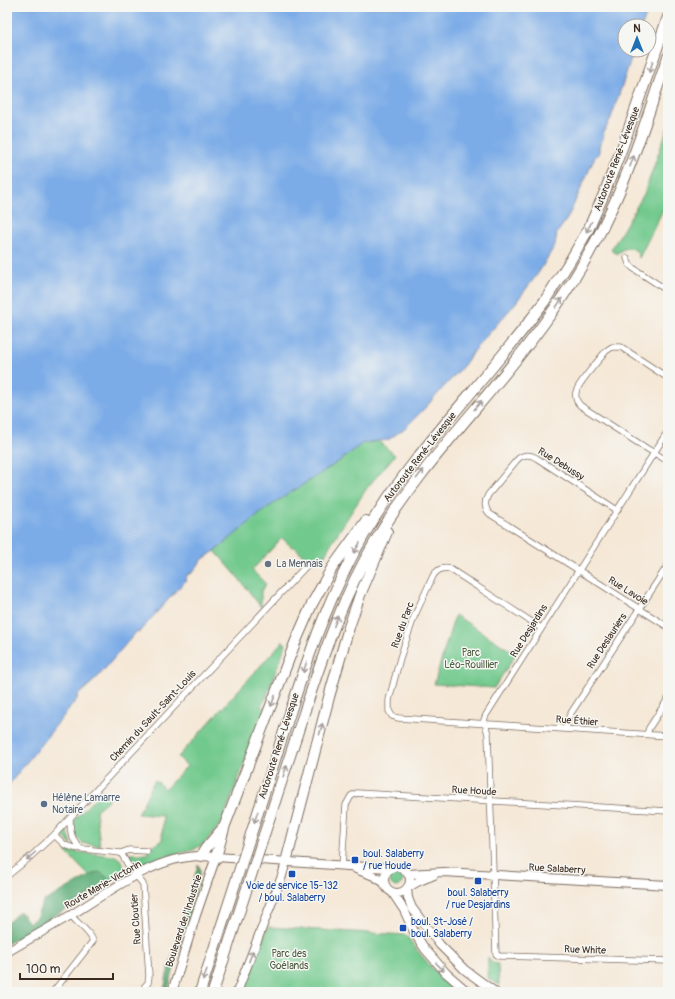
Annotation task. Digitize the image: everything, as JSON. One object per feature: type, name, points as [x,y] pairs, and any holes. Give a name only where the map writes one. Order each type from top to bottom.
[{"type":"highway","name":"Autoroute René-Lévesque","points":[[200,992],[309,655],[327,608],[346,568],[363,536],[387,498],[409,468],[525,327],[544,302],[570,261],[592,220],[610,180],[668,17]]},
{"type":"highway","name":"Autoroute René-Lévesque","points":[[213,992],[321,659],[336,620],[352,585],[367,556],[397,506],[436,455],[539,331],[578,272],[600,233],[622,186],[668,57]]},
{"type":"highway","points":[[216,857],[226,825],[295,643],[316,596],[327,575],[345,548],[409,468]]},
{"type":"highway","points":[[286,862],[347,632],[397,506]]},
{"type":"highway","points":[[201,856],[226,825]]},
{"type":"street","points":[[627,258],[629,264],[633,268],[668,291]]},
{"type":"street","points":[[668,378],[621,347],[615,346],[606,351],[579,386],[576,393],[576,401],[581,406],[668,461]]},
{"type":"street","name":"Rue Desjardins","points":[[501,956],[497,956],[495,953],[488,730],[484,720],[541,628],[668,431]]},
{"type":"street","name":"Rue Debussy","points":[[578,570],[490,514],[485,507],[487,497],[519,458],[528,455],[538,459],[617,510]]},
{"type":"street","name":"Chemin du Sault-Saint-Louis","points":[[7,876],[54,835],[308,564]]},
{"type":"street","name":"Rue Deslauriers","points":[[566,729],[571,713],[668,565]]},
{"type":"street","name":"Rue du Parc","points":[[486,724],[398,718],[392,716],[389,711],[388,700],[400,658],[416,611],[433,576],[440,569],[450,569],[541,628]]},
{"type":"street","name":"Rue Lavoie","points":[[578,570],[668,627]]},
{"type":"street","points":[[647,734],[649,728],[668,699]]},
{"type":"street","name":"Rue Éthier","points":[[486,724],[668,736]]},
{"type":"street","name":"Rue Houde","points":[[345,866],[346,805],[348,799],[354,794],[360,793],[490,800],[668,811]]},
{"type":"street","points":[[70,818],[71,835],[81,849]]},
{"type":"street","points":[[54,835],[68,846],[81,849],[117,851],[121,853],[129,867],[136,875]]},
{"type":"street","points":[[121,853],[129,850],[147,852]]},
{"type":"street","name":"Route Marie-Victorin","points":[[7,952],[136,875],[168,862],[201,856],[216,857]]},
{"type":"street","points":[[216,857],[345,866],[401,868],[408,874],[410,881],[408,898],[412,908],[440,945],[465,970],[496,992]]},
{"type":"street","name":"Boulevard de l'Industrie","points":[[172,992],[216,857]]},
{"type":"street","points":[[237,992],[286,862]]},
{"type":"street","points":[[345,866],[371,874],[384,882]]},
{"type":"street","points":[[391,868],[386,873],[384,882],[386,888],[392,892],[404,910],[415,934],[425,949],[446,973],[468,992]]},
{"type":"street","name":"Rue Salaberry","points":[[408,888],[425,878],[444,872]]},
{"type":"street","name":"Rue Salaberry","points":[[408,874],[444,872],[668,885]]},
{"type":"street","name":"Rue Cloutier","points":[[136,875],[143,884],[149,976],[148,983],[145,986]]},
{"type":"street","points":[[392,892],[399,893],[408,888]]},
{"type":"street","points":[[52,992],[93,941],[92,937],[78,924],[71,914]]},
{"type":"street","name":"Rue White","points":[[501,956],[668,961]]},
{"type":"green space","points":[[668,127],[668,200],[639,258],[636,251],[630,248],[624,249],[617,254],[611,250],[644,194]]},
{"type":"green space","points":[[378,441],[395,455],[367,488],[322,560],[319,559],[309,562],[294,546],[293,548],[282,538],[252,570],[266,584],[261,591],[261,607],[215,551],[266,508],[341,460],[363,443]]},
{"type":"green space","name":"Parc Léo-Rouillier","points":[[455,615],[516,654],[494,688],[434,684]]},
{"type":"green space","points":[[283,641],[286,644],[265,700],[261,706],[263,708],[267,705],[222,822],[205,843],[193,850],[164,857],[141,866],[133,863],[129,854],[148,854],[148,849],[162,840],[163,816],[138,814],[155,780],[165,789],[187,766],[178,757]]},
{"type":"green space","points":[[103,790],[111,796],[96,810],[100,846],[82,843],[75,836],[73,828],[76,818]]},
{"type":"green space","points":[[66,828],[72,844],[70,844],[62,835]]},
{"type":"green space","points":[[65,851],[116,856],[123,863],[126,873],[113,881],[99,872],[89,876]]},
{"type":"green space","points":[[198,865],[200,868],[200,874],[168,990],[164,990],[167,975]]},
{"type":"green space","points":[[99,872],[113,881],[7,944],[7,923],[20,911],[29,923],[36,918],[43,902]]},
{"type":"green space","points":[[397,874],[402,877],[403,881],[400,886],[395,887],[391,884],[390,879]]},
{"type":"green space","name":"Parc des Goélands","points":[[268,927],[406,935],[430,965],[457,992],[241,992]]},
{"type":"green space","points":[[488,958],[492,963],[498,964],[499,985],[488,978]]},
{"type":"water","points":[[7,7],[649,7],[645,18],[617,18],[617,58],[631,58],[611,118],[603,134],[603,139],[599,146],[599,153],[595,157],[567,219],[557,233],[555,245],[539,272],[514,305],[476,348],[464,365],[405,428],[388,440],[363,443],[341,460],[267,508],[215,551],[203,559],[191,574],[189,573],[185,579],[186,580],[139,632],[137,631],[97,678],[78,695],[77,699],[7,787]]},
{"type":"place","name":"La Mennais","points":[[268,564]]},
{"type":"place","name":"Hélène Lamarre Notaire","points":[[44,804]]},
{"type":"place","name":"boul. Salaberry / rue Houde","points":[[355,860]]},
{"type":"place","name":"Voie de service 15-132 / boul. Salaberry","points":[[292,874]]},
{"type":"place","name":"boul. Salaberry / rue Desjardins","points":[[478,881]]},
{"type":"place","name":"boul. St-José / boul. Salaberry","points":[[403,928]]}]
